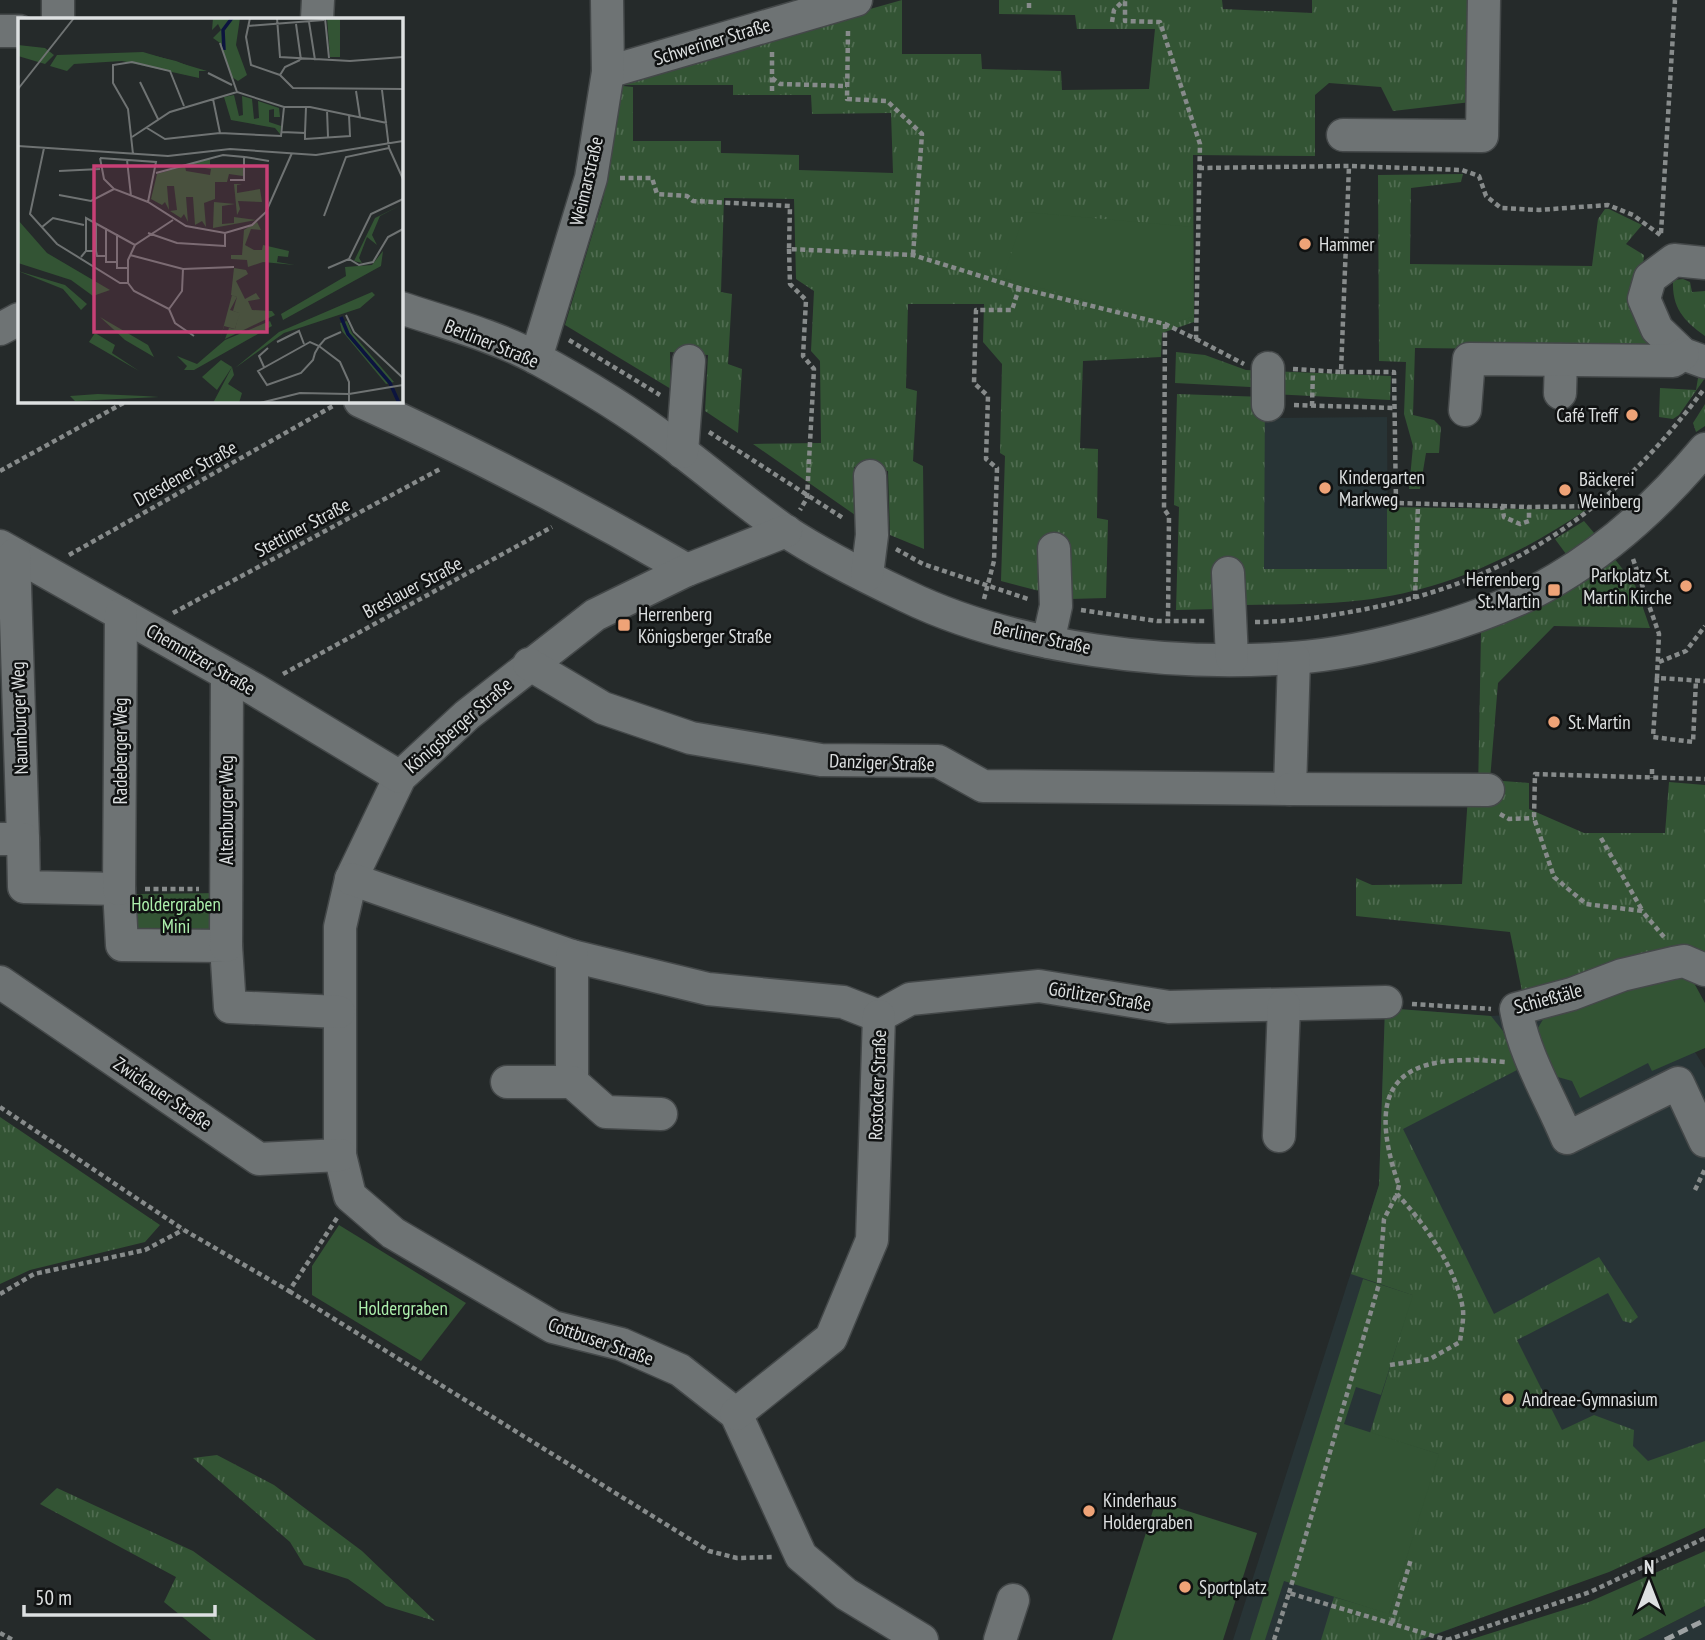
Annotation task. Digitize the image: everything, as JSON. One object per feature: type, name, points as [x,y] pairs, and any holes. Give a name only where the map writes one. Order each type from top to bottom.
[{"type":"street","points":[[58,0],[58,18]]},
{"type":"street","points":[[317,18],[318,0]]},
{"type":"street","name":"Weimarstraße","points":[[536,358],[591,178],[608,72],[607,0]]},
{"type":"street","points":[[1343,135],[1482,136],[1485,0]]},
{"type":"street","name":"Schweriner Straße","points":[[608,72],[852,1]]},
{"type":"street","points":[[0,31],[18,31]]},
{"type":"street","points":[[1694,358],[1657,329],[1644,299],[1650,278],[1674,260],[1705,263]]},
{"type":"street","name":"Berliner Straße","points":[[402,308],[536,358],[682,452],[786,531],[908,598],[975,622],[1048,642],[1154,658],[1294,659],[1414,636],[1491,611],[1557,579],[1619,534],[1654,504],[1705,449]]},
{"type":"street","points":[[0,329],[18,320]]},
{"type":"street","points":[[1465,411],[1469,359],[1673,361],[1694,358]]},
{"type":"street","points":[[682,452],[689,360]]},
{"type":"street","points":[[1560,393],[1561,360]]},
{"type":"street","points":[[1268,368],[1268,405]]},
{"type":"street","points":[[362,402],[471,452],[583,510],[687,570]]},
{"type":"street","points":[[867,575],[873,535],[870,476]]},
{"type":"street","name":"Königsberger Straße","points":[[340,1155],[340,927],[351,879],[400,777],[529,664],[595,615],[687,570],[786,531]]},
{"type":"street","points":[[1048,642],[1056,606],[1054,549]]},
{"type":"street","name":"Chemnitzer Straße","points":[[19,557],[254,689],[400,777]]},
{"type":"street","name":"Naumburger Weg","points":[[19,557],[12,839],[24,887],[119,889]]},
{"type":"street","points":[[1228,573],[1231,658]]},
{"type":"street","name":"Radeberger Weg","points":[[134,621],[119,889],[122,945],[226,946]]},
{"type":"street","points":[[1290,789],[1294,659]]},
{"type":"street","name":"Danziger Straße","points":[[529,664],[603,708],[678,734],[808,758],[938,761],[983,786],[1488,790]]},
{"type":"street","name":"Altenburger Weg","points":[[227,675],[226,946],[230,1007],[339,1012]]},
{"type":"street","name":"Rostocker Straße","points":[[351,879],[572,956],[708,989],[843,1002],[880,1016],[872,1240],[831,1338],[736,1414]]},
{"type":"street","points":[[572,956],[572,1082]]},
{"type":"street","name":"Schießtäle","points":[[1516,1009],[1572,994],[1622,975],[1697,971]]},
{"type":"street","name":"Zwickauer Straße","points":[[0,982],[258,1159],[340,1155]]},
{"type":"street","name":"Görlitzer Straße","points":[[880,1016],[910,999],[1039,986],[1169,1007],[1386,1002]]},
{"type":"street","points":[[1279,1136],[1284,1006]]},
{"type":"street","points":[[1516,1009],[1529,1059],[1542,1079],[1567,1138],[1678,1083],[1705,1141]]},
{"type":"street","points":[[507,1082],[572,1082],[606,1112],[661,1114]]},
{"type":"street","points":[[340,1155],[350,1196]]},
{"type":"street","name":"Cottbuser Straße","points":[[350,1196],[393,1233],[553,1327],[621,1345],[680,1370],[736,1414],[801,1556],[846,1594],[922,1640]]},
{"type":"street","points":[[1000,1640],[1013,1600]]},
{"type":"path","points":[[1029,0],[1029,8]]},
{"type":"path","points":[[1112,22],[1114,10],[1125,0]]},
{"type":"path","points":[[1125,0],[1125,21],[1160,22],[1200,144],[1196,339]]},
{"type":"path","points":[[1661,233],[1675,0]]},
{"type":"path","points":[[852,1],[848,99],[887,101],[922,134],[913,255]]},
{"type":"path","points":[[772,23],[772,93]]},
{"type":"path","points":[[772,78],[780,84],[848,86]]},
{"type":"path","points":[[1199,168],[1349,166],[1462,170],[1479,176],[1486,196],[1501,208],[1539,210],[1608,205],[1633,215],[1654,229]]},
{"type":"path","points":[[1341,372],[1349,166]]},
{"type":"path","points":[[591,178],[652,178],[657,194],[687,196],[692,201],[790,206],[790,284],[806,300],[803,356],[814,369],[807,498],[786,531]]},
{"type":"path","points":[[789,249],[913,255],[1019,288],[1165,324],[1249,367],[1394,372],[1396,503],[1596,506]]},
{"type":"path","points":[[975,622],[989,588],[994,561],[997,468],[986,459],[988,396],[974,383],[976,310],[1012,310],[1019,288]]},
{"type":"path","points":[[1165,324],[1164,509],[1169,516],[1168,621]]},
{"type":"path","points":[[545,326],[642,382],[807,498],[923,564],[989,588],[1056,606],[1168,621],[1290,622],[1415,599],[1477,577],[1538,548],[1596,506],[1676,427],[1705,388]]},
{"type":"path","points":[[1312,406],[1313,370]]},
{"type":"path","points":[[0,471],[125,402]]},
{"type":"path","name":"Dresdener Straße","points":[[19,557],[340,402]]},
{"type":"path","points":[[1268,405],[1395,408]]},
{"type":"path","name":"Stettiner Straße","points":[[134,621],[471,452]]},
{"type":"path","points":[[1415,599],[1418,505]]},
{"type":"path","points":[[1502,506],[1504,517],[1520,524],[1528,521],[1529,507]]},
{"type":"path","name":"Breslauer Straße","points":[[254,689],[583,510]]},
{"type":"path","points":[[1619,534],[1639,569],[1659,634],[1653,737],[1693,742],[1696,680]]},
{"type":"path","points":[[1659,662],[1686,651],[1705,626]]},
{"type":"path","points":[[1657,678],[1705,681]]},
{"type":"path","points":[[1652,769],[1652,778]]},
{"type":"path","points":[[1642,911],[1586,904],[1553,877],[1534,818],[1535,774],[1705,779]]},
{"type":"path","points":[[1601,838],[1642,911],[1697,971]]},
{"type":"path","points":[[119,889],[226,889]]},
{"type":"path","name":"Schießtäle","points":[[1386,1002],[1465,1009],[1516,1009]]},
{"type":"path","points":[[1274,1640],[1379,1284],[1384,1219],[1397,1194],[1399,1184],[1385,1144],[1389,1095],[1398,1081],[1431,1062],[1466,1058],[1510,1063],[1529,1059]]},
{"type":"path","points":[[0,1107],[184,1230],[289,1291],[709,1551],[737,1558],[801,1556]]},
{"type":"path","points":[[1695,1190],[1704,1173]]},
{"type":"path","points":[[1390,1365],[1430,1359],[1460,1342],[1463,1312],[1455,1279],[1422,1221],[1397,1194]]},
{"type":"path","points":[[289,1291],[350,1196]]},
{"type":"path","points":[[0,1294],[34,1274],[145,1250],[184,1230]]},
{"type":"path","points":[[1289,1593],[1447,1640],[1590,1592],[1705,1538]]},
{"type":"path","points":[[1392,1623],[1411,1559]]},
{"type":"path","points":[[0,1633],[10,1639]]},
{"type":"shaded area","name":"Kindergarten Markweg","points":[[1387,417],[1388,569],[1264,569],[1264,418]]},
{"type":"shaded area","name":"Andreae-Gymnasium","points":[[1705,1003],[1705,1048],[1695,1052],[1705,1068],[1705,1524],[1626,1559],[1423,1640],[1233,1640],[1379,1185],[1385,1008],[1491,1016]]},
{"type":"shaded area","points":[[1705,1606],[1705,1640],[1638,1640]]},
{"type":"green space","points":[[902,0],[902,54],[981,54],[982,69],[1061,71],[1062,90],[1149,89],[1155,29],[1077,29],[1075,15],[999,14],[999,0],[1222,0],[1223,9],[1312,13],[1312,0],[1473,0],[1471,102],[1393,111],[1381,87],[1329,83],[1315,95],[1315,156],[1193,155],[1194,322],[1162,333],[1161,357],[1083,361],[1080,448],[1098,449],[1097,518],[1108,520],[1106,598],[1070,599],[1001,581],[1005,456],[1000,453],[1002,364],[983,342],[984,304],[908,304],[906,388],[917,391],[913,461],[923,466],[924,549],[890,535],[888,471],[854,467],[858,517],[753,444],[821,443],[820,361],[811,351],[814,291],[796,279],[794,199],[724,198],[721,292],[732,294],[728,364],[742,369],[738,433],[705,411],[708,355],[670,352],[671,389],[565,325],[603,199],[623,86],[633,87],[633,141],[721,141],[721,153],[799,155],[799,170],[893,173],[891,113],[812,114],[811,95],[733,95],[733,85],[623,85],[625,78]]},
{"type":"green space","points":[[1463,174],[1461,182],[1411,188],[1410,264],[1592,266],[1598,219],[1605,209],[1609,209],[1642,225],[1626,244],[1644,255],[1642,278],[1661,351],[1415,348],[1413,415],[1434,420],[1441,427],[1439,453],[1426,453],[1420,489],[1409,489],[1413,446],[1404,414],[1406,362],[1379,361],[1378,175]]},
{"type":"green space","points":[[1025,212],[1193,227],[1192,317],[1172,323],[1003,278]]},
{"type":"green space","points":[[1683,279],[1690,282],[1692,292],[1705,291],[1705,336],[1685,319],[1677,306],[1673,280]]},
{"type":"green space","points":[[1176,352],[1205,355],[1246,370],[1391,376],[1390,400],[1272,394],[1269,388],[1175,383]]},
{"type":"green space","points":[[1699,372],[1705,372],[1705,378],[1679,415],[1673,419],[1659,417],[1660,388],[1696,390]]},
{"type":"green space","points":[[1177,394],[1265,397],[1264,569],[1387,569],[1387,507],[1586,510],[1536,541],[1484,567],[1457,578],[1401,594],[1340,602],[1244,605],[1243,567],[1216,568],[1219,609],[1176,610],[1179,507],[1174,505]]},
{"type":"green space","points":[[1705,404],[1705,426],[1696,432],[1693,423]]},
{"type":"green space","points":[[1584,521],[1595,534],[1566,554],[1555,539]]},
{"type":"green space","points":[[1614,558],[1635,585],[1650,628],[1554,626],[1498,683],[1490,780],[1529,783],[1529,809],[1584,833],[1665,833],[1669,782],[1705,785],[1705,952],[1665,952],[1523,996],[1510,932],[1356,916],[1356,878],[1372,885],[1462,884],[1468,796],[1478,793],[1481,632]]},
{"type":"green space","name":"Holdergraben Mini","points":[[220,893],[219,931],[134,933],[132,897],[136,894]]},
{"type":"green space","points":[[1688,972],[1705,1003],[1705,1048],[1652,1071],[1648,1063],[1580,1098],[1572,1081],[1554,1076],[1532,1038],[1548,1011]]},
{"type":"green space","points":[[1385,1008],[1491,1016],[1503,1031],[1517,1070],[1403,1129],[1494,1314],[1599,1257],[1638,1317],[1631,1323],[1623,1321],[1608,1293],[1517,1340],[1562,1430],[1594,1415],[1634,1430],[1633,1446],[1648,1461],[1705,1441],[1705,1528],[1609,1572],[1419,1640],[1321,1640],[1334,1597],[1389,1613],[1438,1454],[1370,1433],[1412,1295],[1351,1274],[1379,1185]]},
{"type":"green space","points":[[0,1117],[160,1225],[145,1242],[30,1270],[0,1284]]},
{"type":"green space","name":"Holdergraben","points":[[339,1225],[466,1303],[421,1361],[312,1295],[312,1266]]},
{"type":"green space","points":[[1363,1279],[1413,1295],[1381,1395],[1356,1387],[1344,1424],[1439,1454],[1389,1614],[1284,1581],[1265,1640],[1250,1640]]},
{"type":"green space","points":[[217,1455],[274,1485],[362,1551],[435,1621],[386,1606],[348,1579],[304,1565],[290,1542],[193,1458]]},
{"type":"green space","points":[[57,1488],[193,1551],[316,1640],[211,1640],[164,1602],[176,1577],[40,1504]]},
{"type":"green space","name":"Sportplatz","points":[[1156,1501],[1257,1533],[1223,1640],[1112,1640]]},
{"type":"green space","points":[[1705,1551],[1705,1606],[1638,1640],[1469,1640],[1589,1602]]},
{"type":"railway","points":[[1665,1640],[1705,1620]]},
{"type":"place","name":"Hammer","points":[[1305,244]]},
{"type":"place","name":"Café Treff","points":[[1632,415]]},
{"type":"place","name":"Kindergarten Markweg","points":[[1325,488]]},
{"type":"place","name":"Bäckerei Weinberg","points":[[1565,490]]},
{"type":"place","name":"Parkplatz St. Martin Kirche","points":[[1686,586]]},
{"type":"place","name":"Herrenberg St. Martin","points":[[1554,590]]},
{"type":"place","name":"Herrenberg Königsberger Straße","points":[[624,625]]},
{"type":"place","name":"St. Martin","points":[[1554,722]]},
{"type":"place","name":"Andreae-Gymnasium","points":[[1508,1399]]},
{"type":"place","name":"Kinderhaus Holdergraben","points":[[1089,1511]]},
{"type":"place","name":"Sportplatz","points":[[1185,1587]]}]
